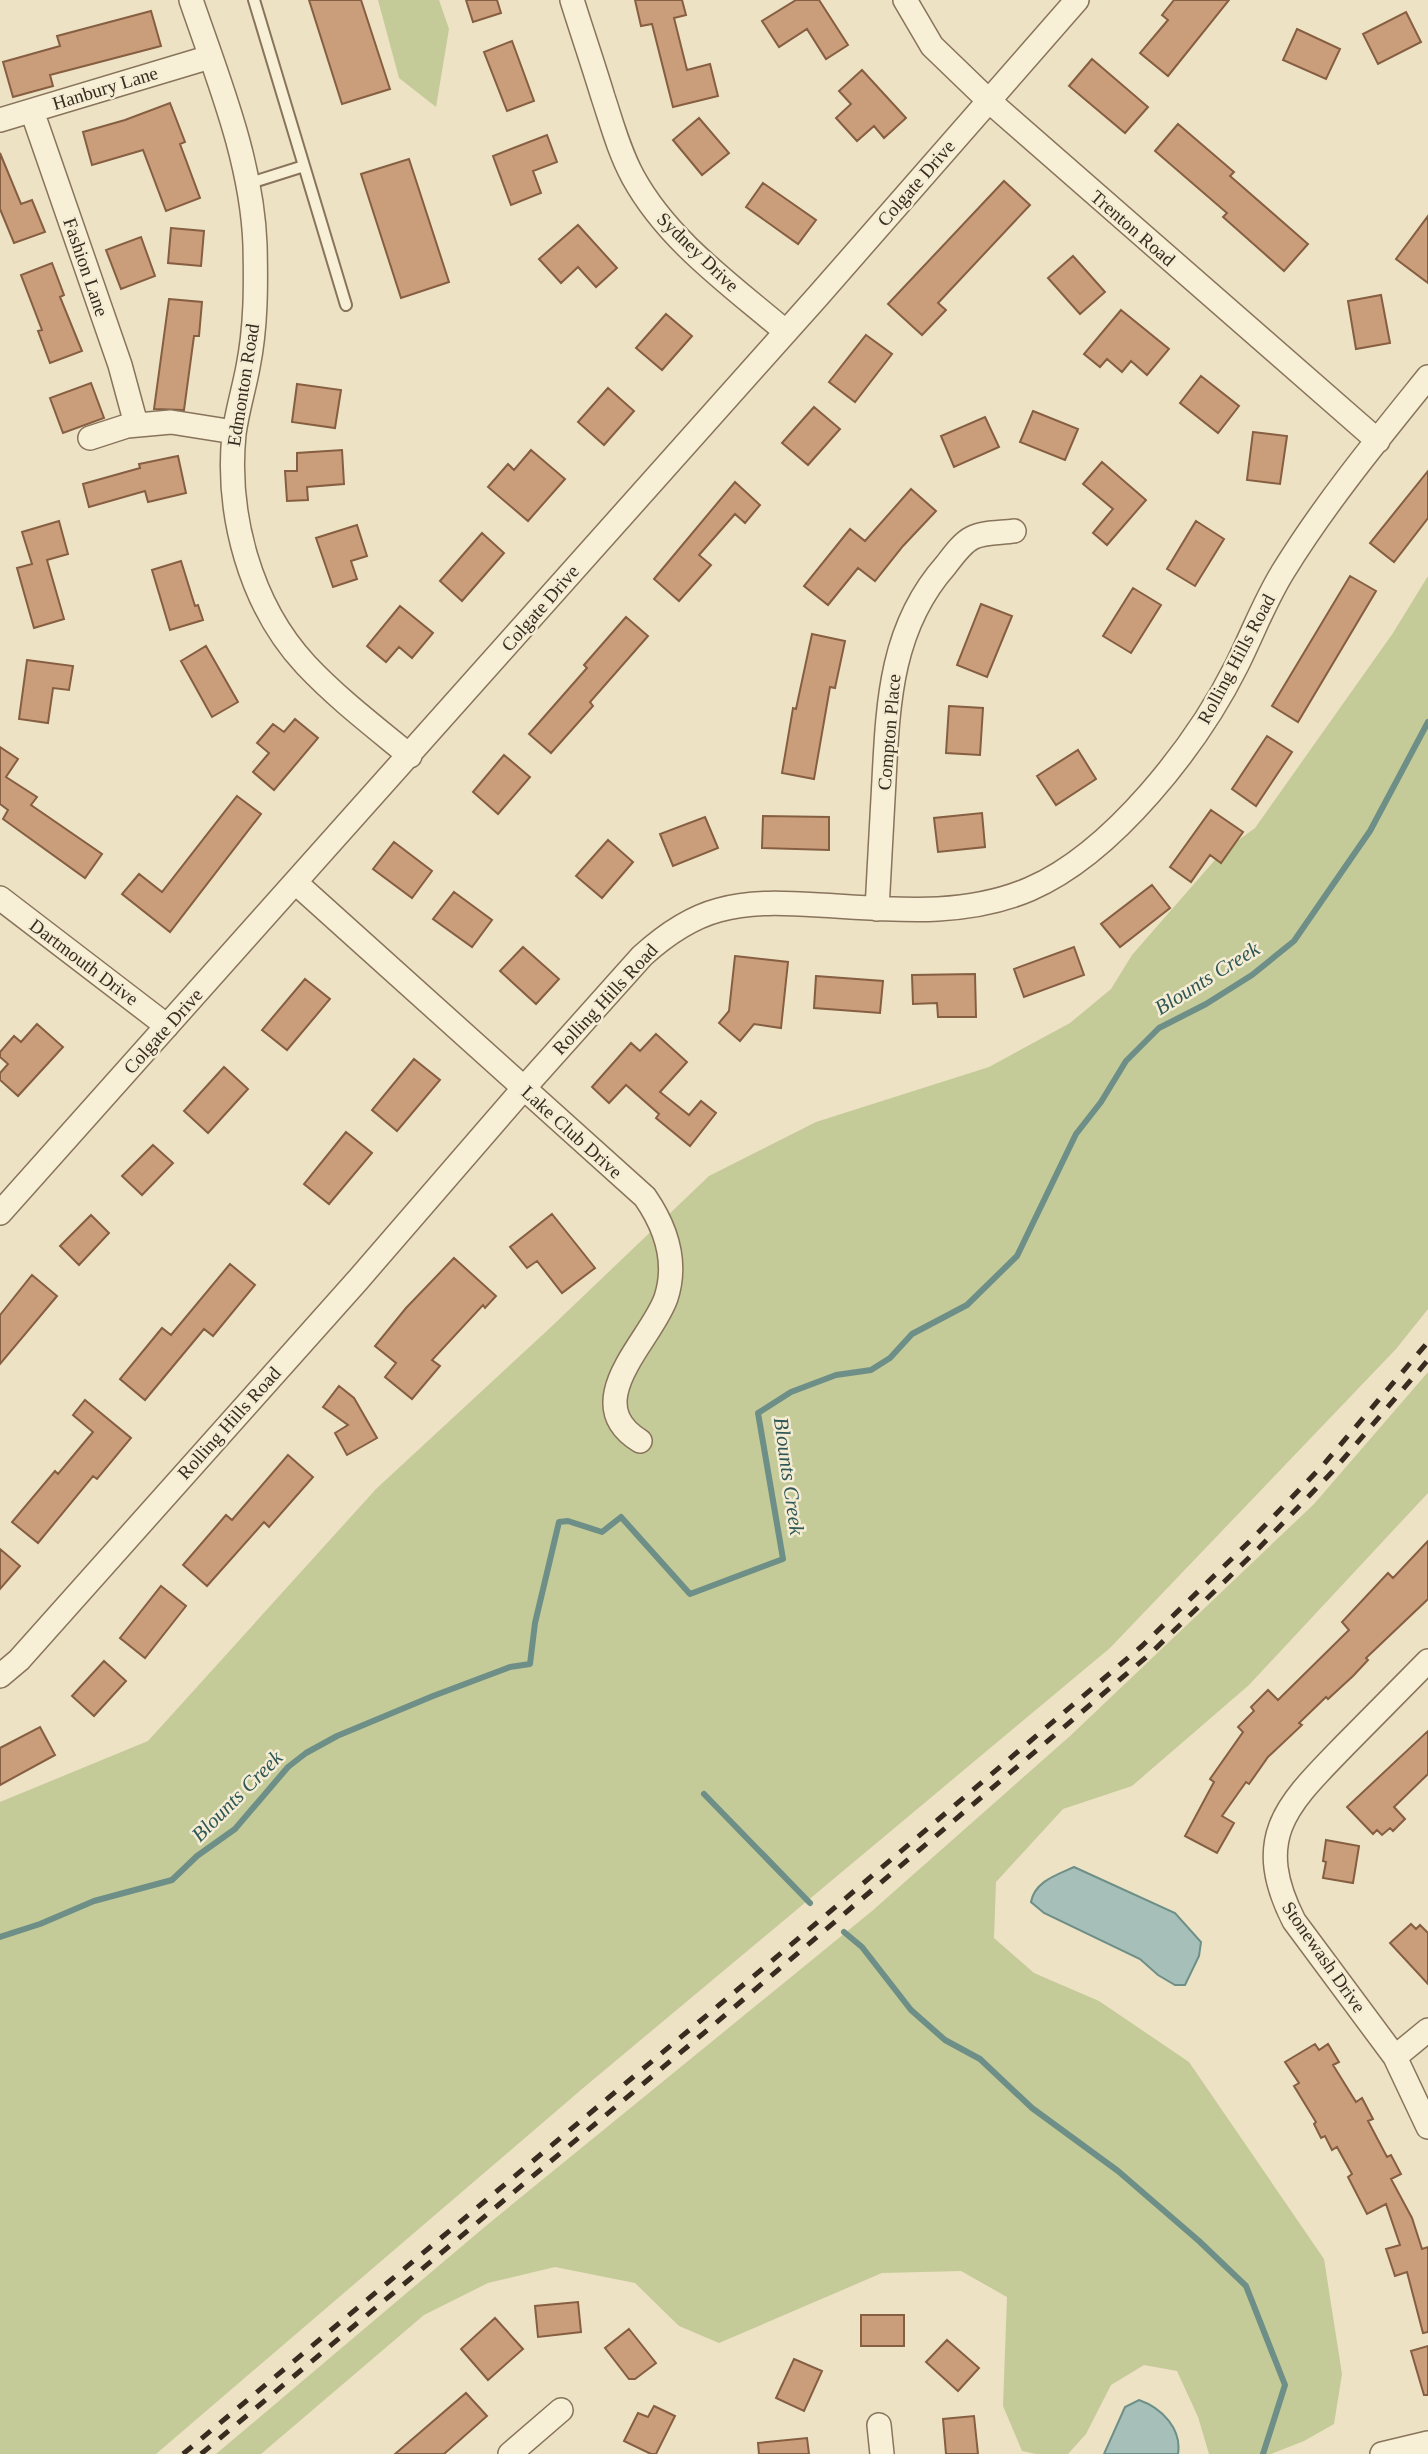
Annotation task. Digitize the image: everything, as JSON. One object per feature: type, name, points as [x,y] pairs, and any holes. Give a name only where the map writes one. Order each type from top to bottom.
[{"type":"street","name":"Edmonton Road","points":[[191,0],[232,120],[247,184],[255,242],[256,290],[252,343],[234,432],[233,460],[237,517],[247,560],[261,597],[278,628],[305,663],[333,692],[410,756]]},
{"type":"street","name":"Sydney Drive","points":[[572,0],[618,144],[646,198],[696,255],[786,332]]},
{"type":"street","name":"Trenton Road","points":[[905,0],[932,46],[988,100],[1378,441]]},
{"type":"street","name":"Colgate Drive","points":[[0,1213],[410,756],[1077,0]]},
{"type":"street","name":"Hanbury Lane","points":[[0,120],[210,57]]},
{"type":"street","name":"Fashion Lane","points":[[32,111],[120,365],[136,424]]},
{"type":"street","name":"Rolling Hills Road","points":[[0,1676],[19,1660],[348,1291],[524,1088],[661,938],[688,922],[717,911],[769,902],[914,911],[997,901],[1031,889],[1058,875],[1123,822],[1176,762],[1211,712],[1283,572],[1314,524],[1428,377]]},
{"type":"street","points":[[90,438],[136,424],[171,422],[234,432]]},
{"type":"street","name":"Compton Place","points":[[877,909],[888,702],[894,667],[904,638],[920,602],[939,572],[962,546],[972,537],[1014,531]]},
{"type":"street","name":"Lake Club Drive","points":[[296,883],[645,1197],[657,1215],[666,1235],[670,1257],[667,1296],[615,1389],[615,1407],[619,1420],[626,1431],[640,1441]]},
{"type":"street","name":"Dartmouth Drive","points":[[0,898],[167,1026]]},
{"type":"street","name":"Stonewash Drive","points":[[1428,1661],[1301,1789],[1283,1820],[1276,1850],[1276,1872],[1281,1896],[1294,1921],[1395,2057],[1428,2127]]},
{"type":"street","points":[[1395,2057],[1428,2030]]},
{"type":"street","points":[[510,2454],[561,2410]]},
{"type":"street","points":[[879,2425],[882,2454]]},
{"type":"street","points":[[1382,2454],[1428,2443]]},
{"type":"lane","points":[[254,0],[346,305]]},
{"type":"lane","points":[[247,184],[304,166]]},
{"type":"green space","points":[[378,0],[439,0],[449,29],[436,107],[399,78]]},
{"type":"green space","points":[[1428,576],[1428,1309],[1396,1349],[1110,1648],[582,2089],[156,2454],[0,2454],[0,1802],[148,1741],[376,1489],[709,1176],[816,1122],[989,1067],[1070,1023],[1111,989],[1132,955],[1221,853],[1255,828],[1393,633]]},
{"type":"green space","points":[[1428,1372],[1428,1493],[1249,1685],[1132,1786],[1063,1809],[996,1882],[994,1938],[1034,1973],[1099,2001],[1189,2062],[1324,2259],[1342,2374],[1334,2424],[1304,2441],[1271,2454],[1209,2454],[1198,2417],[1177,2371],[1144,2365],[1111,2385],[1086,2434],[1068,2454],[1036,2454],[1022,2451],[1003,2406],[1007,2297],[961,2271],[882,2273],[719,2343],[679,2326],[635,2283],[555,2267],[488,2283],[424,2315],[261,2454],[216,2454],[487,2225],[872,1911],[1070,1736],[1314,1504]]},
{"type":"water","points":[[1074,1867],[1175,1913],[1201,1942],[1199,1956],[1185,1985],[1175,1985],[1158,1975],[1140,1959],[1044,1913],[1031,1902],[1042,1884]]},
{"type":"water","points":[[1139,2400],[1155,2408],[1169,2421],[1177,2436],[1178,2454],[1104,2454],[1125,2407]]},
{"type":"building","points":[[309,0],[361,0],[390,89],[342,104]]},
{"type":"building","points":[[466,0],[497,0],[501,13],[473,22]]},
{"type":"building","points":[[635,0],[682,0],[686,15],[674,18],[687,70],[710,64],[718,96],[673,107],[652,24],[641,26]]},
{"type":"building","points":[[796,0],[819,0],[848,45],[826,59],[807,29],[779,47],[762,21]]},
{"type":"building","points":[[1174,0],[1229,0],[1168,76],[1140,53],[1168,20],[1162,15]]},
{"type":"building","points":[[151,11],[161,46],[50,75],[53,86],[13,97],[3,62],[60,46],[57,36]]},
{"type":"building","points":[[1406,12],[1421,42],[1378,64],[1363,34]]},
{"type":"building","points":[[1297,29],[1340,49],[1326,79],[1283,60]]},
{"type":"building","points":[[512,41],[534,101],[507,111],[484,52]]},
{"type":"building","points":[[1092,59],[1148,107],[1125,133],[1069,86]]},
{"type":"building","points":[[862,70],[906,118],[884,138],[874,126],[857,141],[836,118],[851,104],[839,91]]},
{"type":"building","points":[[170,103],[185,142],[180,144],[200,198],[166,211],[143,150],[92,165],[83,132]]},
{"type":"building","points":[[699,118],[729,153],[702,175],[673,140]]},
{"type":"building","points":[[1178,124],[1234,172],[1230,176],[1308,244],[1284,271],[1223,217],[1227,213],[1155,151]]},
{"type":"building","points":[[547,135],[557,162],[533,171],[541,193],[511,205],[493,156]]},
{"type":"building","points":[[0,153],[21,204],[32,200],[45,232],[14,243],[0,209]]},
{"type":"building","points":[[409,159],[449,282],[401,298],[361,174]]},
{"type":"building","points":[[1004,181],[1030,205],[938,303],[946,310],[922,335],[888,304]]},
{"type":"building","points":[[763,183],[816,220],[798,244],[746,207]]},
{"type":"building","points":[[1428,216],[1428,283],[1396,259]]},
{"type":"building","points":[[578,225],[617,268],[596,287],[578,267],[561,283],[539,259]]},
{"type":"building","points":[[171,228],[204,231],[201,266],[168,263]]},
{"type":"building","points":[[141,237],[155,276],[121,289],[106,250]]},
{"type":"building","points":[[1073,256],[1105,292],[1080,314],[1048,278]]},
{"type":"building","points":[[52,263],[64,295],[60,297],[82,351],[50,363],[38,331],[42,330],[21,275]]},
{"type":"building","points":[[1381,295],[1390,343],[1356,349],[1348,301]]},
{"type":"building","points":[[169,299],[202,302],[199,336],[194,336],[184,410],[154,409]]},
{"type":"building","points":[[1121,310],[1169,349],[1147,375],[1131,361],[1122,372],[1107,359],[1100,367],[1084,354]]},
{"type":"building","points":[[666,314],[692,336],[662,370],[636,348]]},
{"type":"building","points":[[866,335],[892,354],[855,402],[829,382]]},
{"type":"building","points":[[1201,376],[1239,406],[1218,433],[1180,403]]},
{"type":"building","points":[[91,383],[104,418],[63,433],[50,398]]},
{"type":"building","points":[[297,384],[341,390],[335,428],[292,422]]},
{"type":"building","points":[[608,388],[634,411],[604,445],[578,422]]},
{"type":"building","points":[[814,407],[840,429],[808,465],[782,443]]},
{"type":"building","points":[[1033,411],[1078,429],[1065,460],[1020,442]]},
{"type":"building","points":[[985,417],[999,447],[954,467],[941,436]]},
{"type":"building","points":[[1253,432],[1287,436],[1280,484],[1247,480]]},
{"type":"building","points":[[342,450],[344,484],[307,487],[308,500],[287,501],[285,471],[297,471],[297,453]]},
{"type":"building","points":[[531,450],[565,479],[528,521],[488,487],[508,464],[514,470]]},
{"type":"building","points":[[178,456],[186,493],[148,502],[145,491],[89,507],[83,484],[140,468],[139,464]]},
{"type":"building","points":[[1102,462],[1146,500],[1107,545],[1093,533],[1113,509],[1083,484]]},
{"type":"building","points":[[1428,471],[1428,518],[1394,562],[1370,543]]},
{"type":"building","points":[[735,482],[760,505],[745,523],[735,514],[699,555],[711,565],[679,601],[654,579]]},
{"type":"building","points":[[911,489],[936,511],[875,581],[858,568],[828,605],[804,586],[850,529],[865,541]]},
{"type":"building","points":[[59,521],[68,554],[47,560],[64,619],[34,628],[17,568],[32,564],[22,532]]},
{"type":"building","points":[[1196,521],[1224,539],[1195,586],[1167,569]]},
{"type":"building","points":[[357,525],[367,556],[351,561],[357,579],[333,587],[316,538]]},
{"type":"building","points":[[482,533],[504,553],[462,601],[440,581]]},
{"type":"building","points":[[181,561],[195,606],[198,605],[203,620],[170,630],[152,570]]},
{"type":"building","points":[[1350,576],[1376,591],[1298,722],[1272,706]]},
{"type":"building","points":[[1133,588],[1161,605],[1131,653],[1103,636]]},
{"type":"building","points":[[981,604],[1012,616],[987,677],[957,665]]},
{"type":"building","points":[[400,606],[433,633],[412,658],[399,647],[386,662],[367,646]]},
{"type":"building","points":[[626,617],[648,636],[590,702],[593,706],[551,753],[529,734],[587,668],[584,665]]},
{"type":"building","points":[[812,634],[845,641],[835,688],[830,687],[814,779],[782,773],[793,708],[796,709]]},
{"type":"building","points":[[206,646],[238,702],[212,717],[181,661]]},
{"type":"building","points":[[27,660],[73,666],[69,690],[53,688],[48,723],[19,719]]},
{"type":"building","points":[[949,706],[983,708],[980,755],[946,753]]},
{"type":"building","points":[[295,719],[318,738],[274,790],[253,772],[269,753],[257,743],[273,724],[284,732]]},
{"type":"building","points":[[1267,736],[1292,752],[1256,806],[1232,789]]},
{"type":"building","points":[[0,747],[18,759],[6,777],[37,797],[31,805],[102,854],[85,878],[3,819],[8,810],[0,804]]},
{"type":"building","points":[[1078,750],[1096,779],[1056,805],[1037,776]]},
{"type":"building","points":[[504,755],[530,777],[498,814],[473,792]]},
{"type":"building","points":[[237,796],[261,814],[170,932],[122,894],[139,874],[162,892]]},
{"type":"building","points":[[1211,810],[1243,832],[1221,863],[1210,855],[1191,882],[1170,867]]},
{"type":"building","points":[[982,813],[985,847],[938,852],[934,818]]},
{"type":"building","points":[[763,816],[829,817],[829,850],[762,848]]},
{"type":"building","points":[[705,817],[718,848],[673,866],[660,834]]},
{"type":"building","points":[[608,840],[633,862],[602,898],[576,876]]},
{"type":"building","points":[[394,842],[432,871],[412,898],[373,869]]},
{"type":"building","points":[[1152,885],[1170,908],[1120,947],[1101,924]]},
{"type":"building","points":[[454,892],[492,920],[472,947],[433,919]]},
{"type":"building","points":[[523,947],[559,979],[536,1004],[500,971]]},
{"type":"building","points":[[1074,947],[1084,975],[1024,997],[1014,969]]},
{"type":"building","points":[[735,956],[788,962],[781,1028],[754,1024],[740,1041],[719,1023],[729,1011]]},
{"type":"building","points":[[975,974],[976,1017],[938,1017],[937,1003],[913,1004],[912,975]]},
{"type":"building","points":[[816,976],[883,981],[880,1013],[814,1008]]},
{"type":"building","points":[[305,979],[330,999],[287,1050],[262,1030]]},
{"type":"building","points":[[37,1024],[63,1047],[18,1096],[0,1080],[0,1073],[8,1064],[0,1057],[0,1052],[14,1036],[21,1042]]},
{"type":"building","points":[[656,1034],[687,1062],[660,1092],[689,1115],[701,1101],[716,1113],[690,1146],[656,1118],[659,1114],[626,1085],[609,1103],[592,1087],[631,1043],[640,1051]]},
{"type":"building","points":[[414,1059],[440,1080],[397,1131],[372,1110]]},
{"type":"building","points":[[224,1067],[248,1089],[208,1133],[184,1111]]},
{"type":"building","points":[[346,1132],[372,1153],[329,1204],[304,1184]]},
{"type":"building","points":[[153,1145],[173,1163],[142,1195],[122,1176]]},
{"type":"building","points":[[552,1214],[595,1268],[562,1293],[537,1261],[527,1268],[510,1247]]},
{"type":"building","points":[[91,1215],[109,1233],[79,1265],[60,1246]]},
{"type":"building","points":[[454,1258],[496,1296],[485,1308],[483,1305],[432,1360],[440,1366],[412,1399],[385,1377],[396,1363],[375,1346],[406,1308]]},
{"type":"building","points":[[230,1264],[255,1285],[213,1336],[204,1329],[145,1400],[120,1379],[162,1328],[171,1335]]},
{"type":"building","points":[[32,1275],[57,1296],[0,1364],[0,1315]]},
{"type":"building","points":[[339,1386],[354,1398],[377,1438],[347,1455],[335,1433],[348,1425],[323,1407]]},
{"type":"building","points":[[85,1400],[131,1438],[97,1479],[93,1476],[38,1543],[12,1522],[55,1471],[58,1474],[93,1432],[73,1415]]},
{"type":"building","points":[[288,1455],[313,1477],[269,1527],[264,1522],[207,1586],[183,1565],[226,1515],[232,1520]]},
{"type":"building","points":[[1428,1541],[1428,1599],[1366,1658],[1368,1660],[1353,1676],[1299,1723],[1302,1725],[1268,1757],[1249,1784],[1246,1782],[1222,1816],[1234,1823],[1217,1853],[1185,1836],[1214,1782],[1210,1779],[1243,1732],[1238,1727],[1254,1711],[1251,1707],[1268,1690],[1278,1700],[1349,1630],[1342,1622],[1388,1573],[1393,1578]]},
{"type":"building","points":[[0,1549],[20,1566],[0,1589]]},
{"type":"building","points":[[161,1586],[186,1606],[145,1658],[120,1638]]},
{"type":"building","points":[[104,1661],[126,1681],[94,1716],[72,1696]]},
{"type":"building","points":[[40,1727],[55,1755],[0,1785],[0,1748]]},
{"type":"building","points":[[1428,1731],[1428,1774],[1394,1807],[1405,1819],[1393,1831],[1390,1828],[1382,1835],[1377,1830],[1373,1834],[1347,1807]]},
{"type":"building","points":[[1326,1840],[1359,1846],[1353,1883],[1323,1878]]},
{"type":"building","points":[[1411,1924],[1416,1929],[1420,1925],[1428,1933],[1428,1984],[1390,1943]]},
{"type":"building","points":[[1315,2044],[1319,2050],[1328,2044],[1339,2062],[1333,2065],[1356,2102],[1362,2098],[1373,2119],[1368,2121],[1387,2157],[1391,2155],[1401,2174],[1391,2179],[1412,2218],[1422,2249],[1428,2247],[1428,2332],[1423,2333],[1407,2272],[1395,2276],[1386,2249],[1400,2245],[1386,2204],[1367,2214],[1348,2177],[1352,2174],[1337,2147],[1332,2150],[1325,2136],[1321,2138],[1314,2124],[1316,2122],[1294,2086],[1299,2083],[1285,2062]]},
{"type":"building","points":[[578,2302],[581,2332],[538,2337],[535,2306]]},
{"type":"building","points":[[861,2315],[904,2315],[904,2346],[861,2346]]},
{"type":"building","points":[[495,2318],[523,2349],[488,2380],[461,2349]]},
{"type":"building","points":[[629,2329],[656,2363],[635,2379],[629,2379],[605,2348]]},
{"type":"building","points":[[947,2340],[979,2368],[958,2391],[926,2362]]},
{"type":"building","points":[[1428,2346],[1428,2395],[1424,2395],[1411,2351]]},
{"type":"building","points":[[794,2359],[822,2371],[804,2411],[776,2398]]},
{"type":"building","points":[[466,2393],[487,2416],[444,2454],[395,2454]]},
{"type":"building","points":[[654,2406],[675,2416],[656,2454],[651,2454],[624,2441],[638,2413],[648,2417]]},
{"type":"building","points":[[974,2416],[978,2454],[946,2454],[943,2419]]},
{"type":"building","points":[[807,2438],[809,2454],[759,2454],[758,2443]]},
{"type":"waterway","name":"Blounts Creek","points":[[0,1937],[40,1924],[94,1901],[172,1880],[197,1856],[235,1829],[288,1767],[306,1753],[337,1736],[433,1696],[510,1667],[530,1664],[535,1623],[559,1522],[568,1521],[602,1532],[621,1517],[690,1594],[783,1559],[758,1413],[791,1392],[836,1375],[871,1370],[890,1358],[912,1334],[967,1305],[1017,1256],[1076,1134],[1101,1102],[1126,1061],[1159,1028],[1206,1004],[1252,975],[1294,941],[1370,831],[1428,722]]},
{"type":"waterway","points":[[704,1794],[810,1903]]},
{"type":"waterway","points":[[844,1932],[862,1947],[911,2010],[945,2040],[980,2059],[1032,2108],[1118,2171],[1246,2286],[1285,2385],[1263,2454]]},
{"type":"railway","points":[[183,2454],[786,1949],[1142,1646],[1251,1540],[1324,1464],[1428,1342]]},
{"type":"railway","points":[[201,2454],[711,2027],[1150,1654],[1259,1548],[1333,1471],[1428,1360]]}]
